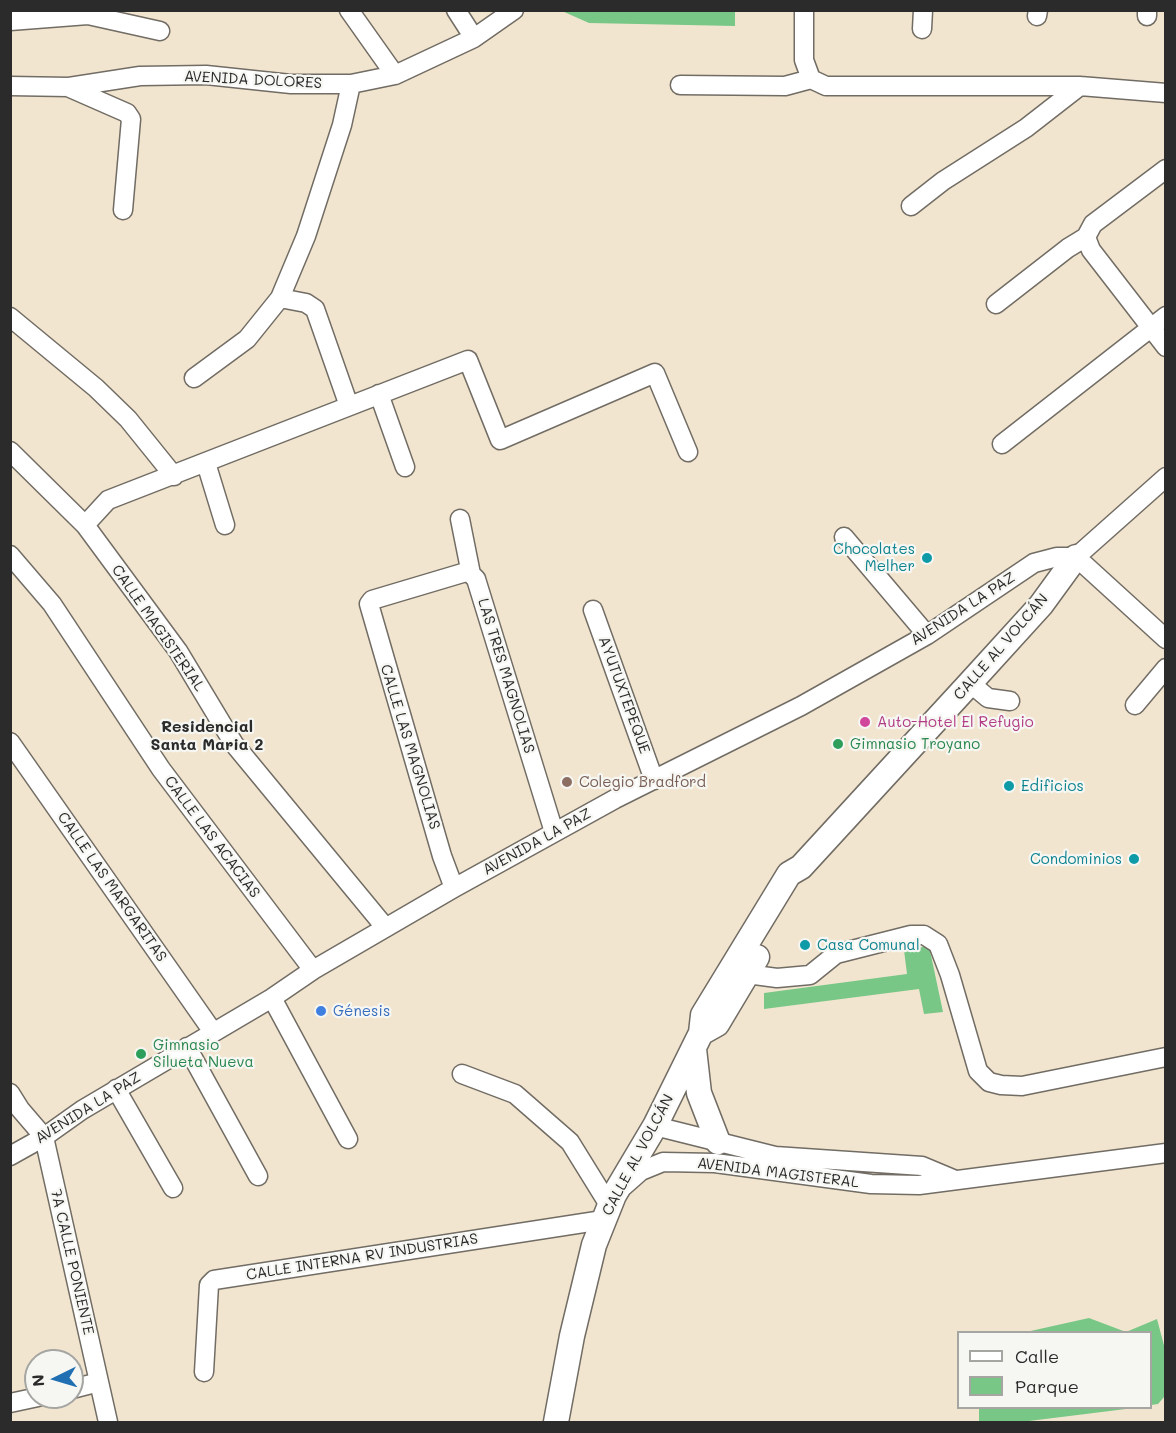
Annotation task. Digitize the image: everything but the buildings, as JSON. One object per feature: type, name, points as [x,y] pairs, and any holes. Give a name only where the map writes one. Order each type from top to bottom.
[{"type":"main road","name":"CALLE AL VOLCÁN","points":[[556,1422],[572,1336],[594,1245],[609,1206],[656,1126],[697,1041],[703,1015],[789,874],[801,867],[1041,605],[1076,557]]},
{"type":"main road","name":"CALLE AL VOLCÁN","points":[[697,1041],[717,1024],[747,974],[800,882],[801,867]]},
{"type":"main road","points":[[697,1041],[699,1093],[716,1152]]},
{"type":"street","points":[[349,10],[395,75]]},
{"type":"street","points":[[456,10],[474,38]]},
{"type":"street","name":"AVENIDA DOLORES","points":[[10,86],[69,87],[140,76],[173,75],[207,75],[291,84],[351,84],[395,75],[474,38],[514,10]]},
{"type":"street","points":[[804,10],[804,60],[811,79]]},
{"type":"street","points":[[10,21],[88,15],[160,31]]},
{"type":"street","points":[[680,84],[785,86],[811,79],[826,86],[1080,86],[1166,93]]},
{"type":"street","points":[[194,378],[247,339],[280,298],[306,236],[342,124],[351,84]]},
{"type":"street","points":[[911,206],[943,182],[1026,128],[1080,86]]},
{"type":"street","points":[[69,87],[127,113],[131,119],[123,210]]},
{"type":"street","points":[[996,304],[1068,248],[1086,237],[1093,224],[1166,169]]},
{"type":"street","points":[[1086,237],[1091,250],[1166,347]]},
{"type":"street","points":[[280,298],[306,303],[315,309],[349,406]]},
{"type":"street","points":[[1002,444],[1166,316]]},
{"type":"street","points":[[10,317],[96,388],[128,419],[174,476]]},
{"type":"street","points":[[85,525],[108,500],[468,360],[500,440],[656,373],[688,452]]},
{"type":"street","points":[[379,394],[405,467]]},
{"type":"street","name":"CALLE MAGISTERIAL","points":[[10,451],[85,525],[178,651],[234,744],[386,927]]},
{"type":"street","points":[[206,463],[225,525]]},
{"type":"street","points":[[1166,477],[1076,557],[1166,639]]},
{"type":"street","name":"LAS TRES MAGNOLIAS","points":[[460,519],[471,574],[476,579],[554,832]]},
{"type":"street","points":[[844,537],[927,635]]},
{"type":"street","name":"CALLE LAS ACACIAS","points":[[10,555],[52,604],[168,778],[313,970]]},
{"type":"street","name":"AVENIDA LA PAZ","points":[[10,1156],[44,1137],[116,1089],[272,998],[313,970],[454,888],[554,832],[801,706],[927,635],[1034,563],[1057,557],[1076,557]]},
{"type":"street","name":"CALLE LAS MAGNOLIAS","points":[[454,888],[442,856],[369,604],[372,600],[466,572],[471,574]]},
{"type":"street","name":"AYUTUXTEPEQUE","points":[[593,610],[654,780]]},
{"type":"street","points":[[1135,705],[1166,668]]},
{"type":"street","points":[[970,683],[988,698],[1010,701]]},
{"type":"street","name":"CALLE LAS MARGARITAS","points":[[10,742],[213,1032]]},
{"type":"street","points":[[747,974],[777,978],[810,975],[836,954],[911,935],[924,935],[938,944],[950,975],[978,1071],[989,1082],[1022,1086],[1166,1057]]},
{"type":"street","points":[[272,998],[348,1139]]},
{"type":"street","points":[[188,1047],[258,1176]]},
{"type":"street","points":[[462,1074],[515,1094],[570,1142],[609,1206]]},
{"type":"street","points":[[116,1089],[173,1188]]},
{"type":"street","points":[[10,1093],[20,1109],[44,1137]]},
{"type":"street","name":"AVENIDA MAGISTERAL","points":[[656,1126],[716,1152]]},
{"type":"street","name":"7A CALLE PONIENTE","points":[[44,1137],[108,1422]]},
{"type":"street","name":"AVENIDA MAGISTERAL","points":[[609,1206],[641,1171],[663,1162],[716,1152],[922,1167],[953,1179],[1166,1153]]},
{"type":"street","name":"CALLE INTERNA RV INDUSTRIAS","points":[[204,1372],[209,1285],[214,1280],[609,1206]]},
{"type":"street","points":[[84,1386],[99,1383]]},
{"type":"green space","points":[[562,11],[735,11],[735,26],[589,23]]},
{"type":"green space","points":[[929,946],[943,1012],[924,1014],[919,989],[764,1009],[764,993],[907,974],[904,950]]},
{"type":"green space","points":[[1089,1318],[1123,1331],[1030,1331]]},
{"type":"green space","points":[[1157,1319],[1166,1353],[1165,1396],[1158,1404],[1152,1405],[1152,1331],[1128,1331]]},
{"type":"green space","points":[[979,1409],[1126,1409],[1021,1422],[979,1422]]},
{"type":"place","name":"Chocolates Melher","points":[[927,558]]},
{"type":"place","name":"Auto-Hotel El Refugio","points":[[865,722]]},
{"type":"place","name":"Gimnasio Troyano","points":[[838,744]]},
{"type":"place","name":"Colegio Bradford","points":[[567,782]]},
{"type":"place","name":"Edificios","points":[[1009,786]]},
{"type":"place","name":"Condominios","points":[[1134,859]]},
{"type":"place","name":"Casa Comunal","points":[[805,945]]},
{"type":"place","name":"Génesis","points":[[321,1011]]},
{"type":"place","name":"Gimnasio Silueta Nueva","points":[[141,1054]]},
{"type":"district","name":"Residencial Santa Maria 2","points":[[207,736]]}]
